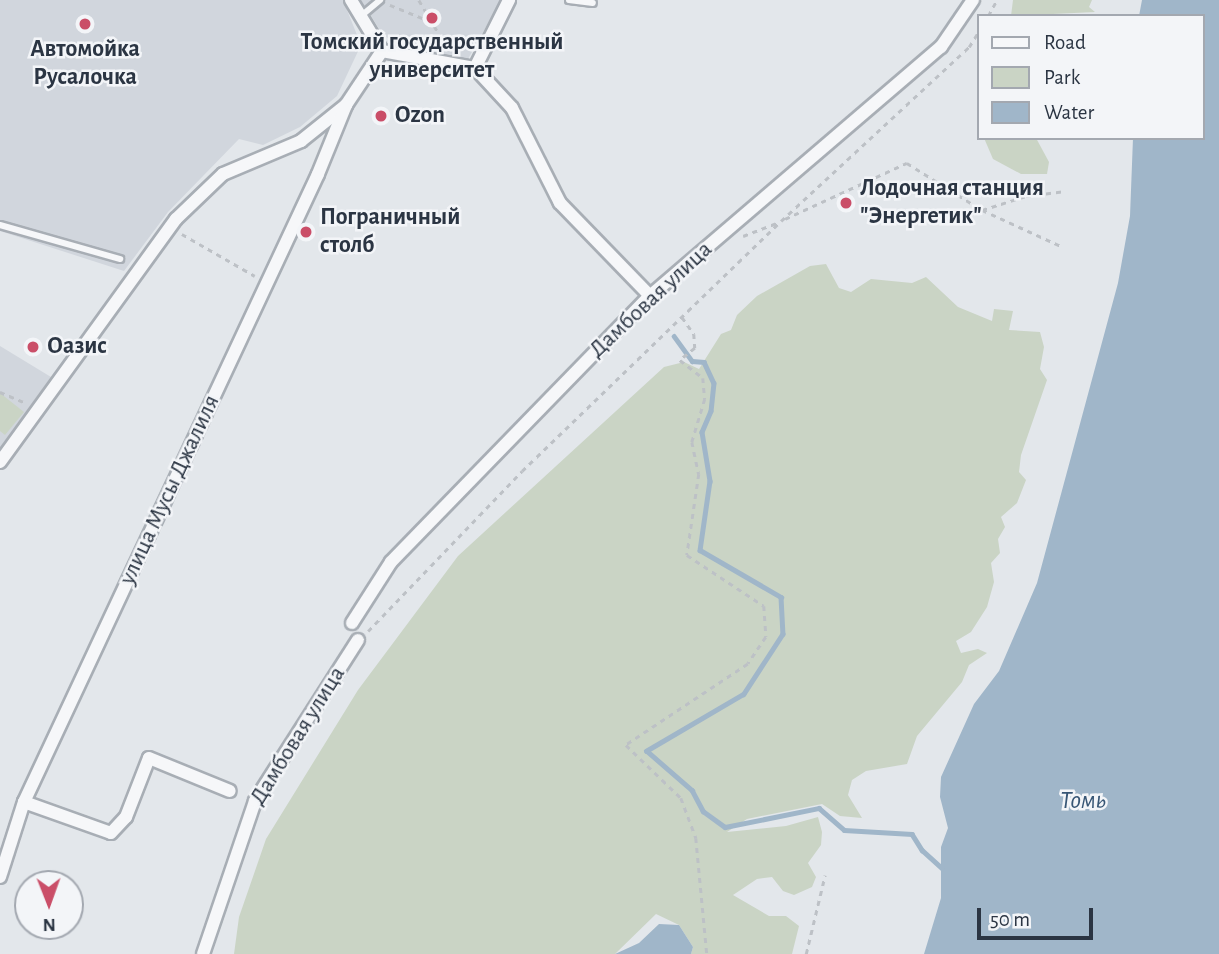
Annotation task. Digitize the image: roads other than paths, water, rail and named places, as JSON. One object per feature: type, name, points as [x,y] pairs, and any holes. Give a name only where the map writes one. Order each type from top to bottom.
[{"type":"street","points":[[351,0],[382,51],[475,68],[512,108],[560,203],[650,296]]},
{"type":"street","points":[[475,68],[509,0]]},
{"type":"street","name":"Дамбовая улица","points":[[352,623],[391,562],[650,296],[941,47],[973,0]]},
{"type":"street","points":[[0,462],[170,226],[223,174],[301,141],[346,105],[382,51]]},
{"type":"street","name":"улица Мусы Джалиля","points":[[0,877],[24,802],[267,283],[346,105]]},
{"type":"street","name":"Дамбовая улица","points":[[203,954],[255,801],[358,640]]},
{"type":"street","points":[[24,802],[111,833],[126,817],[149,758],[230,791]]},
{"type":"lane","points":[[361,16],[382,0]]},
{"type":"lane","points":[[569,0],[593,3]]},
{"type":"lane","points":[[0,225],[120,259]]},
{"type":"water","name":"Томь","points":[[1142,0],[1219,0],[1219,954],[924,954],[941,898],[941,847],[948,828],[940,797],[941,777],[974,704],[999,671],[1037,583],[1118,283],[1130,216],[1133,140],[1205,140],[1205,14],[1139,14]]},
{"type":"water","points":[[659,924],[679,925],[693,947],[691,954],[615,954],[639,943]]},
{"type":"waterway","points":[[674,336],[692,361],[704,362],[714,383],[711,411],[702,432],[710,481],[700,550],[781,597],[783,634],[744,694],[647,751],[692,790],[703,811],[725,827],[819,808],[844,830],[912,834],[922,850],[942,868]]},
{"type":"place","name":"Томский государственный университет","points":[[432,18]]},
{"type":"place","name":"Автомойка Русалочка","points":[[85,24]]},
{"type":"place","name":"Ozon","points":[[381,116]]},
{"type":"place","name":"Лодочная станция \"Энергетик\"","points":[[846,203]]},
{"type":"place","name":"Пограничный столб","points":[[306,232]]},
{"type":"place","name":"Оазис","points":[[33,347]]}]
